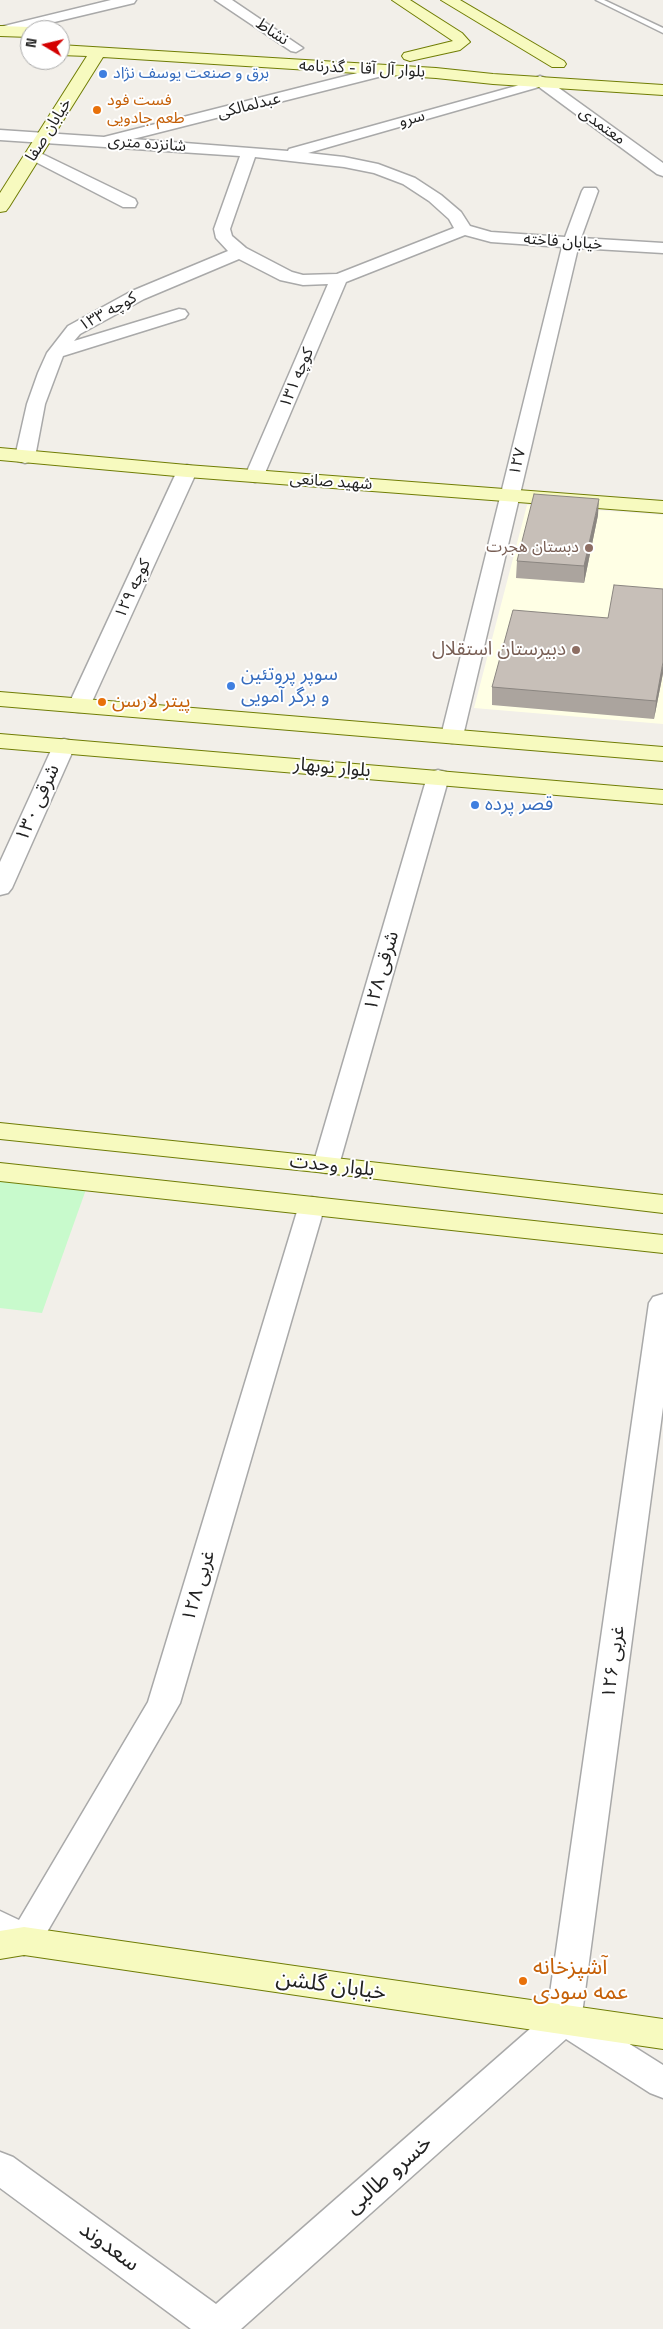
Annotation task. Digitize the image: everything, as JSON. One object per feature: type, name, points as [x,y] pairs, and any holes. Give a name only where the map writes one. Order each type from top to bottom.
[{"type":"street","points":[[0,30],[129,0]]},
{"type":"street","name":"نشاط","points":[[222,0],[296,48]]},
{"type":"street","points":[[400,0],[457,36],[462,42],[454,47],[410,56]]},
{"type":"street","points":[[449,0],[558,64]]},
{"type":"street","points":[[0,30],[20,31]]},
{"type":"street","name":"بلوار آل آقا - گذرنامه","points":[[266,46],[315,49]]},
{"type":"street","name":"بلوار آل آقا - گذرنامه","points":[[70,51],[390,62],[436,73],[663,90]]},
{"type":"street","name":"خیابان صفا","points":[[0,207],[98,52]]},
{"type":"street","name":"بلوار آل آقا - گذرنامه","points":[[390,62],[410,56],[459,59]]},
{"type":"street","name":"عبدلمالکی","points":[[108,141],[390,62]]},
{"type":"street","points":[[528,63],[577,66]]},
{"type":"street","points":[[436,73],[494,73],[633,80],[663,79]]},
{"type":"street","name":"سرو","points":[[284,155],[521,89],[540,82]]},
{"type":"street","name":"معتمدی","points":[[540,82],[663,171]]},
{"type":"street","name":"شانزده متری","points":[[0,135],[249,152],[344,162],[378,169],[409,181],[435,198],[455,216],[464,230]]},
{"type":"street","points":[[249,152],[222,229],[224,238],[240,252],[286,276],[303,280],[338,279],[464,230]]},
{"type":"street","points":[[34,155],[129,203]]},
{"type":"street","name":"۱۲۷","points":[[452,736],[571,243],[590,191]]},
{"type":"street","name":"خیابان فاخته","points":[[464,230],[491,237],[663,248]]},
{"type":"street","name":"کوچه ۱۳۳","points":[[25,457],[36,404],[56,353],[74,330],[96,316],[138,295],[240,252]]},
{"type":"street","name":"کوچه ۱۳۱","points":[[255,476],[338,279]]},
{"type":"street","points":[[56,353],[179,314]]},
{"type":"street","name":"شهید صانعی","points":[[0,454],[187,471],[663,507]]},
{"type":"street","name":"کوچه ۱۲۹","points":[[79,706],[187,471]]},
{"type":"street","points":[[0,699],[663,754]]},
{"type":"street","name":"بلوار نوبهار","points":[[0,741],[663,797]]},
{"type":"street","name":"۱۳۰ شرقی","points":[[0,888],[64,746]]},
{"type":"street","name":"۱۲۸ شرقی","points":[[326,1165],[438,777]]},
{"type":"street","name":"بلوار وحدت","points":[[0,1131],[326,1165],[663,1204]]},
{"type":"street","points":[[0,1172],[663,1244]]},
{"type":"street","name":"۱۲۸ غربی","points":[[8,1937],[164,1703],[312,1205]]},
{"type":"street","name":"۱۲۶ غربی","points":[[564,2020],[663,1303]]},
{"type":"street","name":"خیابان گلشن","points":[[8,1937],[663,2034]]},
{"type":"street","points":[[564,2020],[663,2084]]},
{"type":"street","name":"خسرو طالبی","points":[[216,2328],[564,2020]]},
{"type":"street","name":"سعدوند","points":[[0,2168],[216,2328]]},
{"type":"lane","points":[[599,0],[663,30]]},
{"type":"shaded area","name":"دبیرستان استقلال","points":[[527,505],[663,515],[663,724],[474,708]]},
{"type":"green space","points":[[0,1172],[89,1181],[42,1313],[0,1308]]},
{"type":"building","points":[[534,494],[599,499],[584,566],[517,561]]},
{"type":"building","name":"دبیرستان استقلال","points":[[614,585],[663,589],[663,662],[656,701],[492,687],[513,610],[608,618]]},
{"type":"place","name":"برق و صنعت یوسف نژاد","points":[[103,74]]},
{"type":"place","name":"فست فود طعم جادویی","points":[[97,110]]},
{"type":"place","name":"دبستان هجرت","points":[[589,548]]},
{"type":"place","name":"دبیرستان استقلال","points":[[576,650]]},
{"type":"place","name":"سوپر پروتئین و برگر آمویی","points":[[231,686]]},
{"type":"place","name":"پیتر لارسن","points":[[102,702]]},
{"type":"place","name":"قصر پرده","points":[[475,805]]},
{"type":"place","name":"آشپزخانه عمه سودی","points":[[523,1981]]}]
